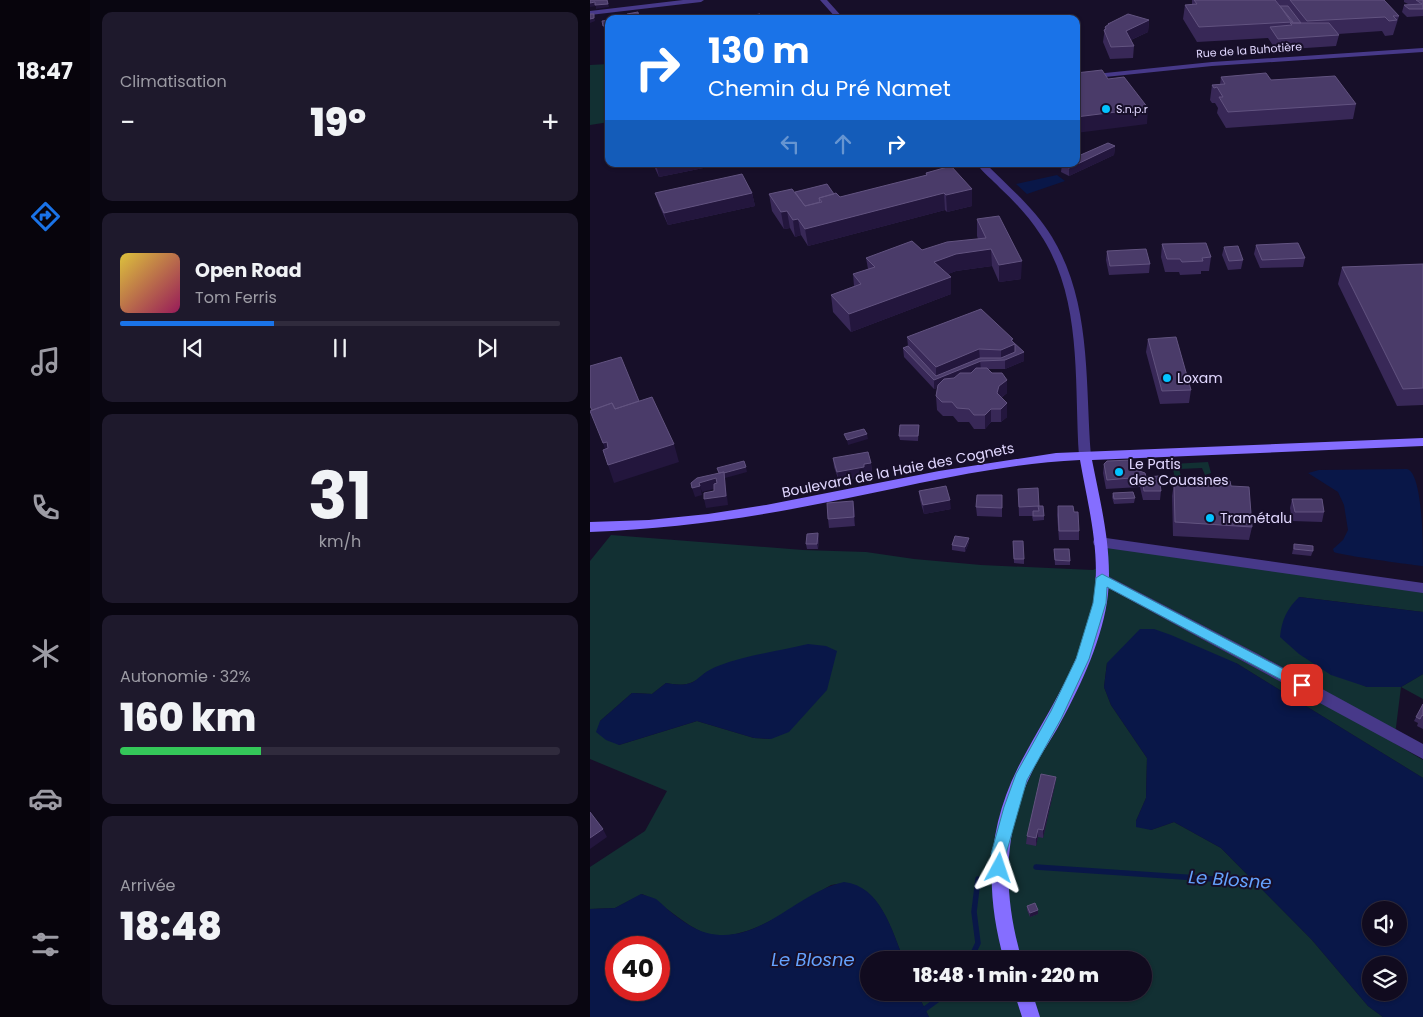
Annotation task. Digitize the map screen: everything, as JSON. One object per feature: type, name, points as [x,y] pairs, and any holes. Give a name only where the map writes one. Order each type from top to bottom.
[{"type":"main road","name":"Boulevard de la Haie des Cognets","points":[[590,527],[641,526],[711,520],[800,505],[1000,464],[1085,456],[1423,442]]},
{"type":"main road","points":[[1011,951],[999,898],[998,854],[1006,821],[1021,778],[1057,714],[1082,659],[1100,599],[1102,578],[1099,542],[1085,456]]},
{"type":"main road","points":[[1026,1001],[1031,1017]]},
{"type":"street","points":[[590,13],[701,0]]},
{"type":"street","points":[[823,0],[837,15]]},
{"type":"street","name":"Rue de la Buhotière","points":[[1080,78],[1212,64],[1423,50]]},
{"type":"street","points":[[984,167],[1022,205],[1041,228],[1054,249],[1071,289],[1080,352],[1085,456]]},
{"type":"street","points":[[1099,542],[1423,588]]},
{"type":"street","points":[[1102,578],[1253,658],[1423,752]]},
{"type":"green space","points":[[605,64],[605,123],[590,125],[590,65]]},
{"type":"green space","points":[[1208,462],[1211,473],[1205,475],[1202,468],[1179,469],[1183,484],[1176,484],[1172,464]]},
{"type":"green space","points":[[611,535],[803,550],[866,552],[914,559],[981,565],[1093,570],[1107,563],[1106,545],[1423,585],[1423,612],[1299,597],[1351,680],[1367,687],[1401,687],[1394,743],[1423,760],[1423,778],[1236,663],[1107,663],[1104,687],[1111,705],[1147,758],[1146,798],[1136,821],[1151,830],[1174,822],[1221,848],[1312,940],[1362,1001],[1383,1017],[929,1017],[921,1001],[1152,1001],[1152,951],[900,951],[880,906],[871,895],[860,888],[847,884],[831,885],[765,924],[729,935],[712,935],[696,929],[656,901],[642,894],[615,908],[590,909],[590,867],[645,831],[667,791],[590,759],[590,561]],"holes":[[[705,673],[771,739],[754,738],[697,721],[619,745],[600,721],[632,693],[652,694],[666,683],[677,685],[691,683]]]},
{"type":"green space","points":[[1423,674],[1423,699],[1401,687]]},
{"type":"water","points":[[1057,175],[1065,181],[1027,194],[1016,184]]},
{"type":"water","points":[[1407,469],[1412,473],[1419,496],[1423,566],[1334,552],[1333,549],[1343,540],[1348,530],[1344,505],[1338,492],[1308,473],[1319,470]]},
{"type":"water","points":[[1299,597],[1423,612],[1423,674],[1401,687],[1367,687],[1331,675],[1299,654],[1280,637],[1286,615]]},
{"type":"water","points":[[1140,629],[1154,629],[1236,663],[1423,778],[1423,1017],[1383,1017],[1364,1001],[1407,1001],[1407,956],[1362,956],[1362,999],[1312,940],[1221,848],[1174,822],[1151,830],[1136,827],[1136,821],[1146,798],[1147,758],[1111,705],[1104,687],[1107,663]]},
{"type":"water","points":[[808,644],[826,646],[837,651],[827,690],[789,732],[771,739],[754,738],[697,721],[619,745],[606,740],[596,732],[600,721],[632,693],[652,694],[666,683],[691,683],[710,670],[729,662]]},
{"type":"water","name":"Le Blosne","points":[[844,882],[857,885],[876,901],[895,936],[901,951],[860,951],[860,1001],[921,1001],[929,1017],[590,1017],[590,909],[615,908],[641,894],[656,899],[676,916],[697,929],[707,933],[726,935],[744,932],[761,925],[809,896]]},
{"type":"building","points":[[590,0],[607,0],[608,4],[595,5],[595,2],[590,3]]},
{"type":"building","points":[[1194,0],[1275,0],[1293,22],[1199,27],[1185,5],[1197,4]]},
{"type":"building","points":[[1290,0],[1384,0],[1399,16],[1393,16],[1397,20],[1389,21],[1385,17],[1307,21]]},
{"type":"building","points":[[1416,0],[1423,0],[1423,9],[1409,9],[1404,5],[1422,4]]},
{"type":"building","points":[[1280,6],[1288,6],[1301,23],[1292,23]]},
{"type":"building","points":[[638,12],[638,15],[627,15]]},
{"type":"building","points":[[590,14],[594,14],[594,18],[590,19]]},
{"type":"building","points":[[1128,14],[1149,20],[1126,31],[1134,46],[1111,47],[1104,30],[1106,29],[1105,27]]},
{"type":"building","points":[[1290,23],[1329,23],[1339,35],[1278,39],[1270,27],[1292,25]]},
{"type":"building","points":[[1102,70],[1108,79],[1124,77],[1148,108],[1080,116],[1080,73]]},
{"type":"building","points":[[1266,73],[1271,80],[1335,76],[1356,104],[1228,112],[1219,97],[1223,97],[1217,87],[1214,88],[1212,85],[1225,84],[1221,77]]},
{"type":"building","points":[[1108,143],[1115,146],[1080,163],[1080,155]]},
{"type":"building","points":[[952,167],[972,189],[946,195],[944,193],[805,229],[798,219],[793,220],[787,211],[781,212],[769,194],[792,189],[805,206],[822,202],[819,198],[836,193],[840,197],[927,175],[926,173]]},
{"type":"building","points":[[742,174],[752,193],[664,213],[655,193]]},
{"type":"building","points":[[827,184],[834,194],[819,198],[820,202],[805,206],[795,192]]},
{"type":"building","points":[[999,216],[1022,261],[999,265],[991,249],[956,254],[934,262],[951,277],[849,314],[831,295],[861,284],[853,274],[875,267],[866,258],[912,241],[922,250],[947,242],[986,238],[977,219]]},
{"type":"building","points":[[1206,243],[1211,257],[1202,258],[1203,261],[1182,262],[1180,259],[1167,259],[1162,244]]},
{"type":"building","points":[[1298,243],[1305,258],[1262,260],[1256,245]]},
{"type":"building","points":[[1238,246],[1243,260],[1229,261],[1224,247]]},
{"type":"building","points":[[1146,249],[1150,264],[1110,266],[1107,251]]},
{"type":"building","points":[[1423,264],[1423,388],[1403,389],[1342,267]]},
{"type":"building","points":[[981,309],[1013,339],[1011,340],[1015,344],[1001,350],[979,349],[936,367],[907,337]]},
{"type":"building","points":[[1176,337],[1191,390],[1162,391],[1148,339]]},
{"type":"building","points":[[1013,342],[1024,352],[1005,360],[981,361],[934,380],[903,348],[908,346],[936,376],[980,358],[1001,358],[1015,352],[1015,344]]},
{"type":"building","points":[[621,357],[639,401],[615,409],[612,403],[592,410],[590,406],[590,366]]},
{"type":"building","points":[[976,368],[987,368],[992,373],[1002,373],[1007,380],[999,386],[997,393],[1007,403],[1001,409],[991,409],[985,415],[974,415],[969,409],[957,408],[952,402],[942,402],[936,396],[938,385],[944,379],[954,378],[960,373],[971,373]]},
{"type":"building","points":[[652,397],[674,444],[608,465],[603,450],[608,448],[607,442],[603,443],[590,411],[612,403],[615,409]]},
{"type":"building","points":[[900,425],[919,425],[918,436],[899,436]]},
{"type":"building","points":[[864,429],[867,434],[847,440],[844,434]]},
{"type":"building","points":[[868,452],[871,463],[864,464],[864,467],[837,472],[833,458]]},
{"type":"building","points":[[1132,460],[1134,469],[1145,473],[1146,477],[1159,476],[1161,491],[1144,491],[1142,477],[1107,480],[1104,464],[1107,461]]},
{"type":"building","points":[[744,461],[746,467],[724,473],[719,473],[717,468]]},
{"type":"building","points":[[724,472],[726,496],[704,499],[704,493],[714,491],[714,484],[717,483],[716,478],[699,483],[700,486],[692,488],[691,483],[697,478]]},
{"type":"building","name":"Tramétalu","points":[[1202,479],[1230,481],[1231,486],[1249,487],[1252,527],[1175,522],[1174,483],[1202,484]]},
{"type":"building","points":[[946,486],[950,500],[923,505],[919,491]]},
{"type":"building","points":[[1038,488],[1039,506],[1019,507],[1018,489]]},
{"type":"building","points":[[1133,492],[1135,498],[1114,499],[1113,493]]},
{"type":"building","points":[[977,495],[1002,495],[1002,508],[976,507]]},
{"type":"building","points":[[1292,499],[1322,499],[1324,512],[1295,512]]},
{"type":"building","points":[[853,501],[854,517],[828,519],[827,503]]},
{"type":"building","points":[[1038,506],[1043,506],[1044,516],[1033,516],[1033,511],[1039,511]]},
{"type":"building","points":[[1058,506],[1073,506],[1074,512],[1078,512],[1079,531],[1059,531]]},
{"type":"building","points":[[818,533],[817,544],[806,544],[807,534]]},
{"type":"building","points":[[955,536],[969,538],[965,547],[952,545]]},
{"type":"building","points":[[1013,541],[1023,541],[1024,559],[1014,559]]},
{"type":"building","points":[[1294,544],[1313,546],[1313,551],[1294,549]]},
{"type":"building","points":[[1054,549],[1069,549],[1070,561],[1055,560]]},
{"type":"building","points":[[1423,704],[1423,716],[1420,719],[1416,717]]},
{"type":"building","points":[[1041,774],[1056,777],[1043,830],[1038,829],[1036,838],[1027,836]]},
{"type":"building","points":[[590,812],[603,829],[590,838]]},
{"type":"building","points":[[1035,903],[1038,910],[1030,913],[1027,906]]},
{"type":"waterway","name":"Le Blosne","points":[[1036,867],[1257,882]]},
{"type":"waterway","name":"Le Blosne","points":[[974,951],[978,943],[974,912],[978,879]]},
{"type":"waterway","name":"Le Blosne","points":[[914,1017],[936,1001]]},
{"type":"place","name":"S.n.p.r","points":[[1106,109]]},
{"type":"place","name":"Loxam","points":[[1167,378]]},
{"type":"place","name":"Le Patis des Couasnes","points":[[1119,472]]},
{"type":"place","name":"Tramétalu","points":[[1210,518]]},
{"type":"route","points":[[999,868],[998,854],[1006,821],[1021,778],[1057,714],[1082,659],[1100,603],[1102,578],[1302,685]]}]
